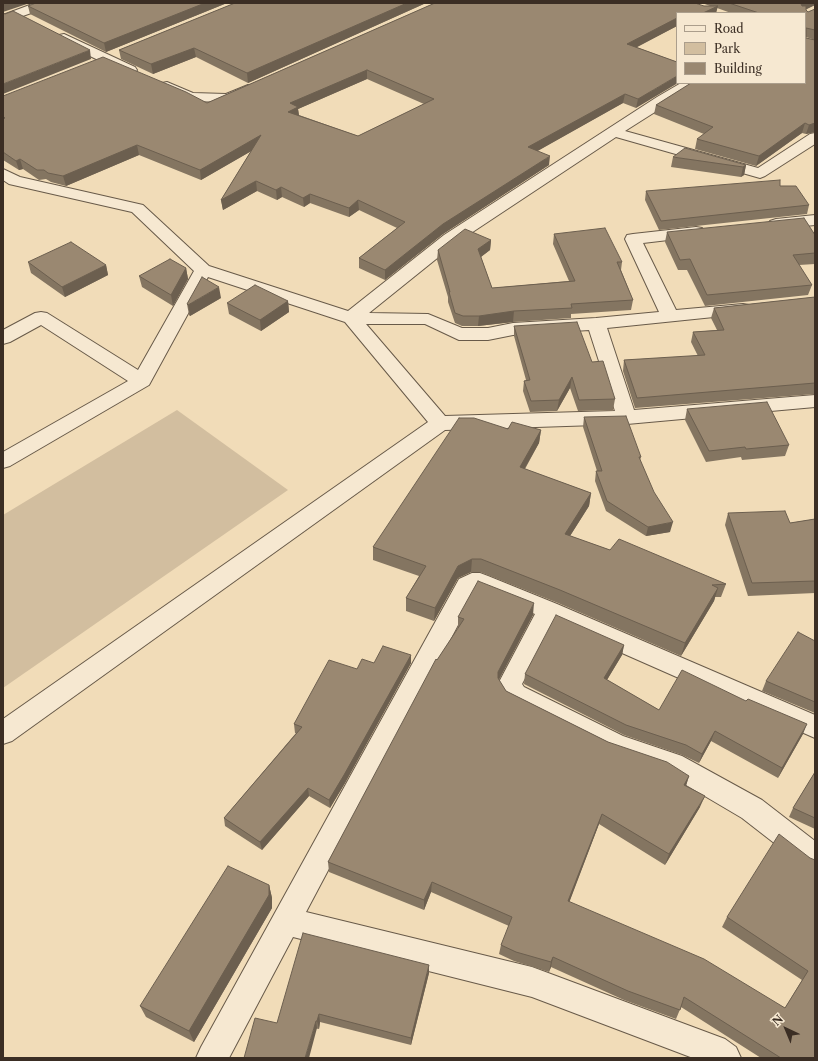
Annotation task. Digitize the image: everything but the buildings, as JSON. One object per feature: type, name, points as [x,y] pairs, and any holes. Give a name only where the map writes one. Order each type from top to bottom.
[{"type":"street","points":[[9,17],[48,3]]},
{"type":"street","points":[[9,17],[29,21]]},
{"type":"street","points":[[50,31],[141,75]]},
{"type":"street","points":[[92,65],[121,53]]},
{"type":"street","points":[[155,81],[190,97],[228,98],[256,85]]},
{"type":"street","points":[[351,318],[450,239],[689,84]]},
{"type":"street","points":[[614,132],[760,173],[815,138]]},
{"type":"street","points":[[3,174],[15,181],[137,208],[203,270],[351,318],[428,319],[460,334],[488,334],[513,329],[596,324],[762,307]]},
{"type":"street","points":[[763,225],[813,223]]},
{"type":"street","points":[[670,316],[633,239],[709,231]]},
{"type":"street","points":[[3,461],[142,381],[203,270]]},
{"type":"street","points":[[3,338],[41,317],[142,381]]},
{"type":"street","points":[[351,318],[440,423]]},
{"type":"street","points":[[596,324],[627,417]]},
{"type":"street","points":[[3,733],[440,423],[627,417],[815,401]]},
{"type":"street","points":[[212,1058],[467,585],[472,582],[480,582],[549,610],[815,727]]},
{"type":"street","points":[[549,610],[510,684],[510,689],[516,694],[615,744],[672,764],[752,809],[815,858]]},
{"type":"street","points":[[287,921],[532,982],[714,1050],[725,1058]]},
{"type":"green space","points":[[177,410],[288,490],[3,688],[3,515]]}]
